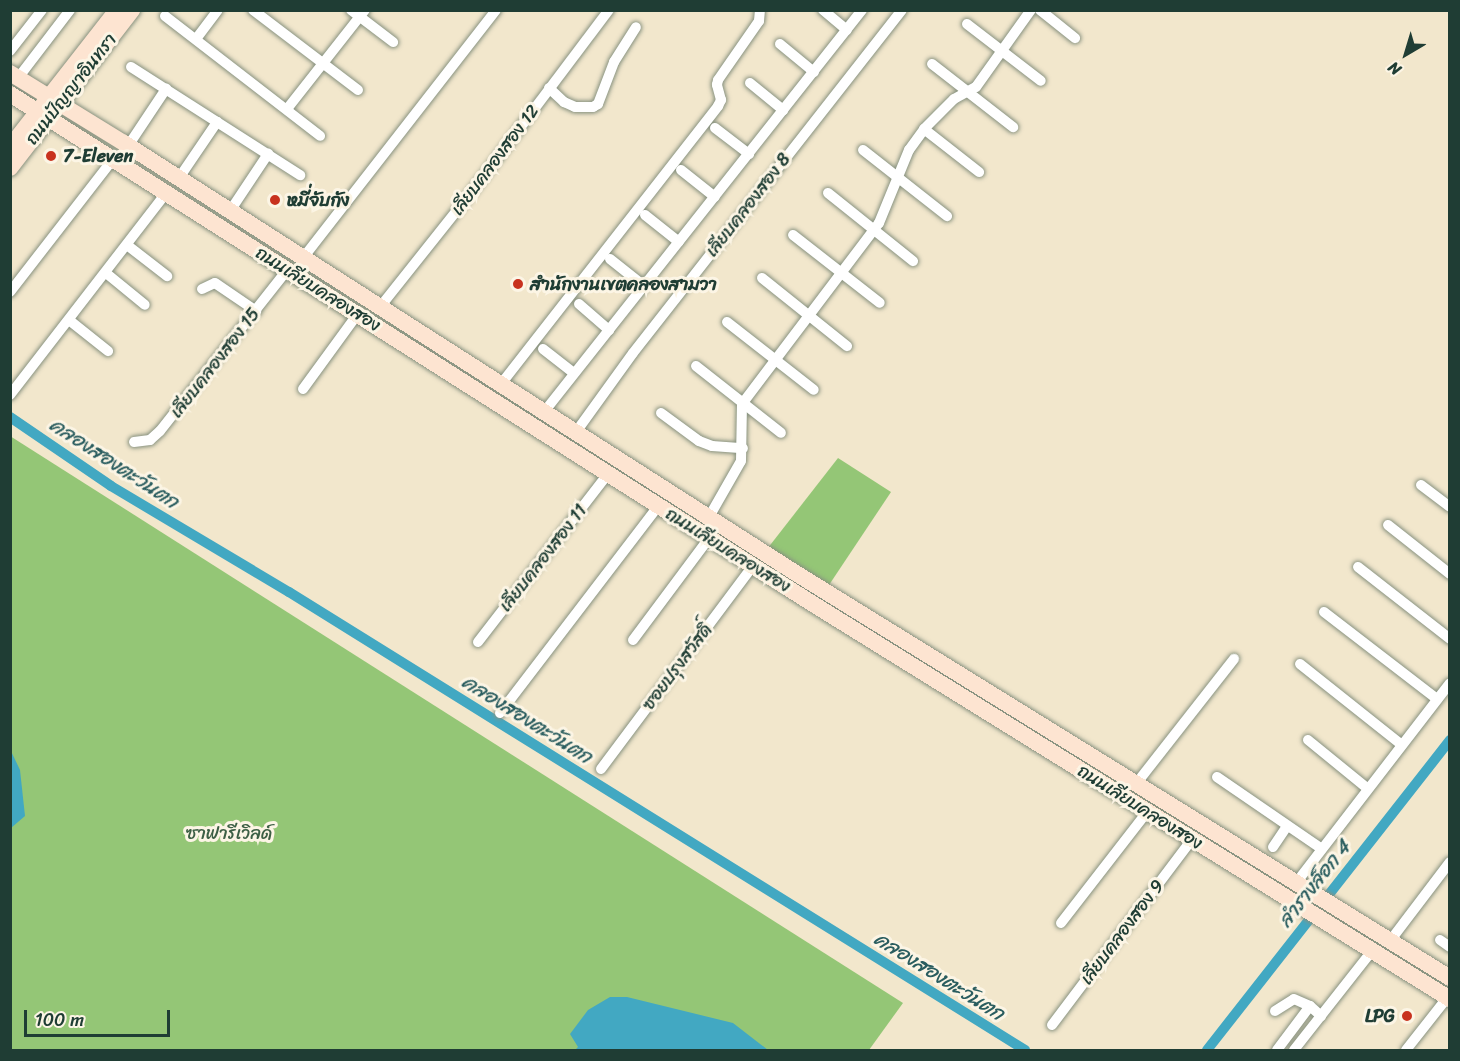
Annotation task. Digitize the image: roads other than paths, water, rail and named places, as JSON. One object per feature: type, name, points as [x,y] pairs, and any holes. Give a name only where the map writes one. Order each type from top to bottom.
[{"type":"main road","name":"ถนนปัญญาอินทรา","points":[[55,101],[117,10]]},
{"type":"main road","name":"ถนนปัญญาอินทรา","points":[[10,147],[44,114],[132,10]]},
{"type":"main road","name":"ถนนเลียบคลองสอง","points":[[14,76],[129,146],[709,517],[1449,978]]},
{"type":"main road","name":"ถนนเลียบคลองสอง","points":[[10,94],[708,538],[1448,999]]},
{"type":"main road","name":"ถนนปัญญาอินทรา","points":[[10,168],[44,114]]},
{"type":"main road","points":[[314,287],[324,272]]},
{"type":"street","points":[[10,51],[42,10]]},
{"type":"street","points":[[14,76],[70,10]]},
{"type":"street","points":[[195,39],[218,10]]},
{"type":"street","points":[[253,10],[358,90]]},
{"type":"street","points":[[303,258],[495,10]]},
{"type":"street","name":"เลียบคลองสอง 12","points":[[380,307],[474,189],[609,10]]},
{"type":"street","points":[[501,384],[718,106],[721,100],[718,80],[759,21],[760,10]]},
{"type":"street","points":[[823,10],[847,30]]},
{"type":"street","points":[[544,412],[862,10]]},
{"type":"street","name":"เลียบคลองสอง 8","points":[[576,432],[640,344],[902,10]]},
{"type":"street","points":[[709,517],[741,461],[742,404],[874,230],[909,150],[924,129],[954,99],[968,93],[987,74],[1031,10]]},
{"type":"street","points":[[1040,10],[1075,38]]},
{"type":"street","points":[[287,109],[358,13],[393,42]]},
{"type":"street","points":[[165,16],[320,136]]},
{"type":"street","points":[[967,24],[1041,81]]},
{"type":"street","points":[[549,88],[564,102],[575,107],[593,107],[598,104],[614,62],[636,27]]},
{"type":"street","points":[[780,44],[814,72]]},
{"type":"street","points":[[932,64],[1013,127]]},
{"type":"street","points":[[131,67],[300,175]]},
{"type":"street","points":[[750,83],[783,110]]},
{"type":"street","points":[[129,146],[166,90]]},
{"type":"street","points":[[179,178],[217,122]]},
{"type":"street","points":[[715,128],[748,154]]},
{"type":"street","points":[[924,129],[979,172]]},
{"type":"street","points":[[863,150],[947,216]]},
{"type":"street","points":[[230,211],[268,154]]},
{"type":"street","points":[[10,292],[113,159]]},
{"type":"street","points":[[681,170],[715,197]]},
{"type":"street","points":[[10,395],[166,193]]},
{"type":"street","points":[[828,193],[913,261]]},
{"type":"street","points":[[645,215],[679,242]]},
{"type":"street","points":[[793,235],[880,303]]},
{"type":"street","points":[[127,245],[167,276]]},
{"type":"street","points":[[610,259],[644,286]]},
{"type":"street","name":"เลียบคลองสอง 15","points":[[134,442],[150,440],[160,431],[287,270]]},
{"type":"street","points":[[106,273],[145,305]]},
{"type":"street","points":[[762,278],[847,346]]},
{"type":"street","points":[[202,289],[215,283],[256,311]]},
{"type":"street","points":[[579,304],[609,330]]},
{"type":"street","points":[[303,388],[357,315]]},
{"type":"street","points":[[69,320],[108,351]]},
{"type":"street","points":[[727,322],[814,390]]},
{"type":"street","points":[[543,348],[574,373]]},
{"type":"street","points":[[696,366],[781,433]]},
{"type":"street","points":[[661,413],[699,441],[712,446],[742,447]]},
{"type":"street","name":"เลียบคลองสอง 11","points":[[478,642],[608,474]]},
{"type":"street","points":[[1421,485],[1449,507]]},
{"type":"street","points":[[500,713],[658,506]]},
{"type":"street","points":[[1388,525],[1449,574]]},
{"type":"street","points":[[633,640],[708,538]]},
{"type":"street","name":"ซอยปรุงสวัสดิ์","points":[[601,769],[753,566]]},
{"type":"street","points":[[1358,567],[1449,639]]},
{"type":"street","points":[[1324,612],[1437,699]]},
{"type":"street","points":[[1136,784],[1234,659]]},
{"type":"street","points":[[1300,664],[1402,745]]},
{"type":"street","points":[[1296,884],[1449,683]]},
{"type":"street","points":[[1308,741],[1368,789]]},
{"type":"street","points":[[1217,777],[1322,849]]},
{"type":"street","points":[[1061,923],[1148,811]]},
{"type":"street","points":[[1273,847],[1287,825]]},
{"type":"street","name":"เลียบคลองสอง 9","points":[[1052,1025],[1192,839]]},
{"type":"street","points":[[1390,942],[1449,861]]},
{"type":"street","points":[[1440,940],[1449,947]]},
{"type":"street","points":[[1294,1050],[1372,951]]},
{"type":"street","points":[[1275,1011],[1294,999],[1310,1006],[1321,1016]]},
{"type":"street","points":[[1406,1050],[1448,999]]},
{"type":"street","points":[[1277,1050],[1310,1006]]},
{"type":"water","points":[[10,749],[20,770],[25,816],[11,828]]},
{"type":"water","points":[[610,997],[627,997],[733,1023],[768,1050],[575,1050],[578,1047],[570,1034],[588,1010]]},
{"type":"waterway","name":"คลองสองตะวันตก","points":[[10,417],[111,486],[289,592],[1025,1050]]},
{"type":"waterway","name":"ลำรางล็อก 4","points":[[1207,1050],[1450,740]]},
{"type":"place","name":"7-Eleven","points":[[51,156]]},
{"type":"place","name":"หมี่จับกัง","points":[[275,200]]},
{"type":"place","name":"สำนักงานเขตคลองสามวา","points":[[518,284]]},
{"type":"place","name":"LPG","points":[[1407,1016]]},
{"type":"park label","name":"ซาฟารีเวิลด์","points":[[229,833]]}]
